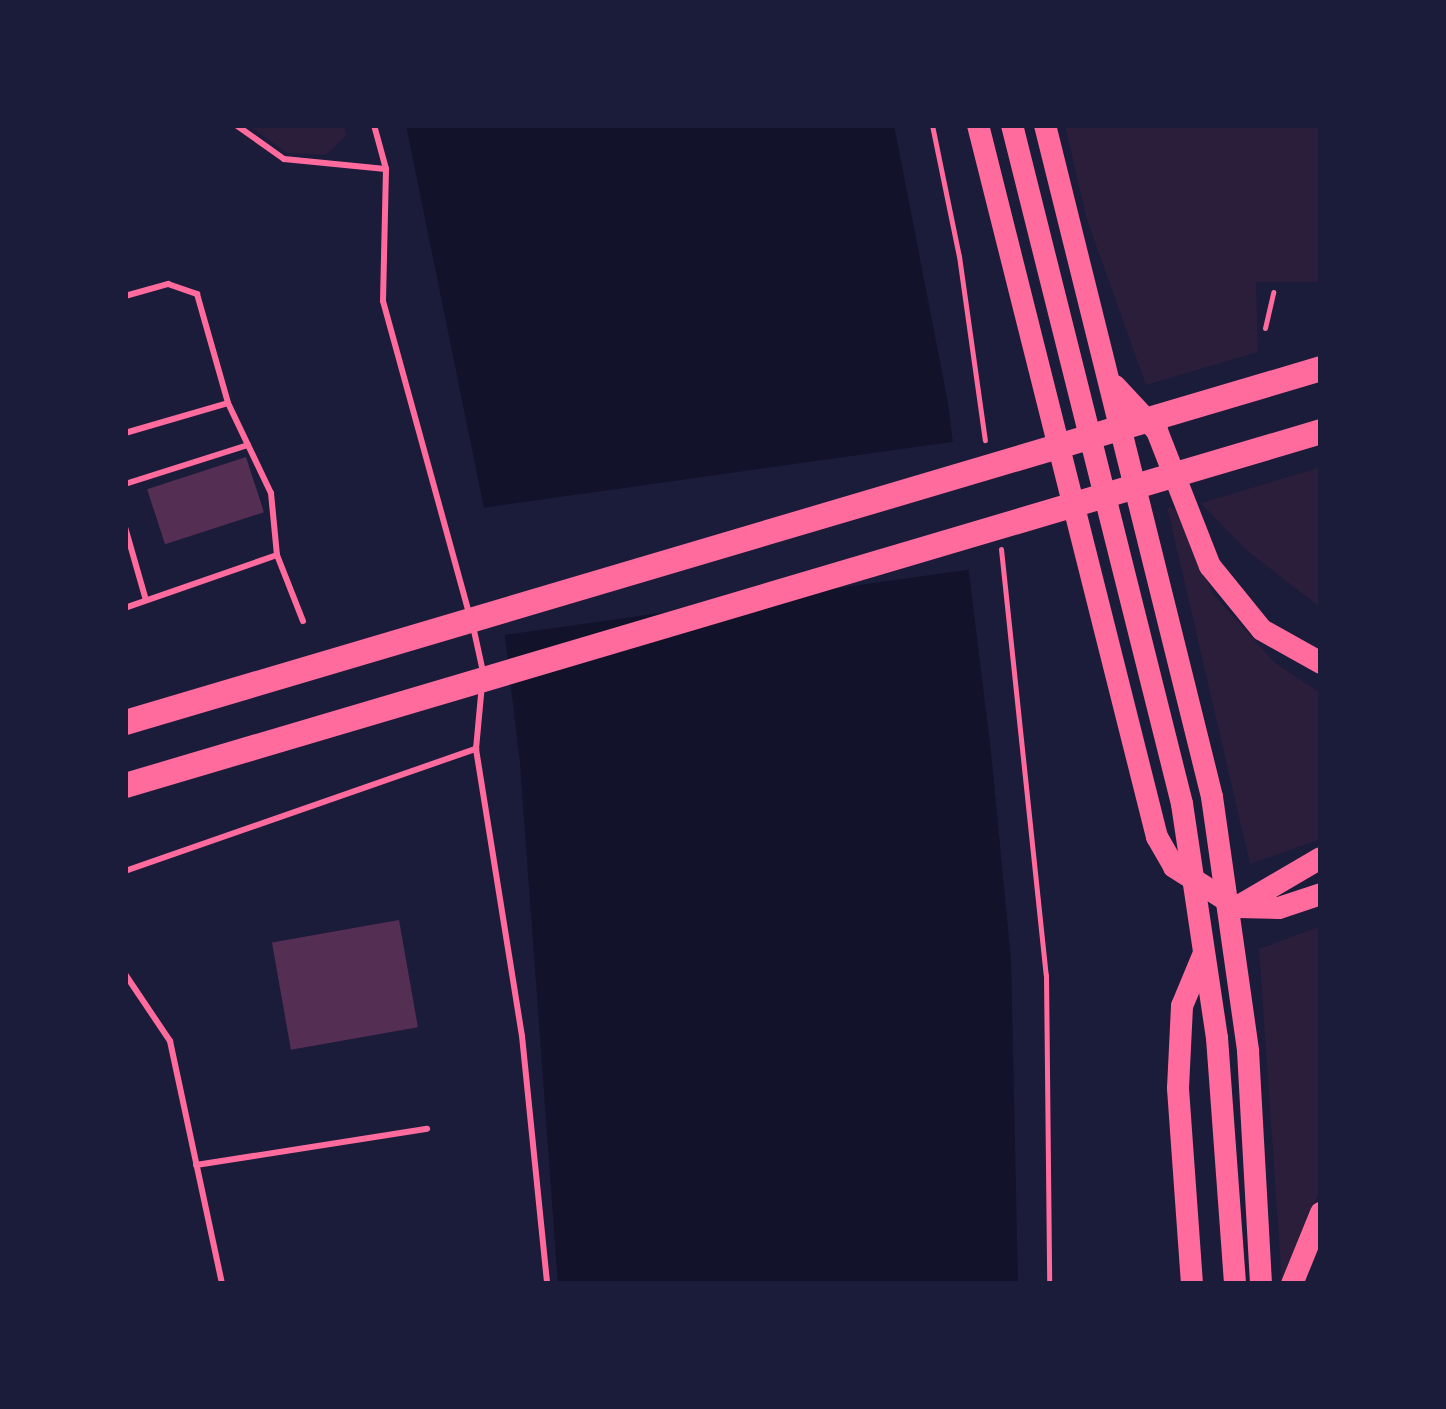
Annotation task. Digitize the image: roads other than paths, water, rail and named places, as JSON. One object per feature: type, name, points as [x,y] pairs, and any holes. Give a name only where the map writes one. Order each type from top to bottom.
[{"type":"highway","points":[[125,722],[1321,368]]},
{"type":"highway","points":[[125,785],[1321,431]]},
{"type":"main road","points":[[978,125],[1101,595],[1147,801],[1174,867],[1237,907],[1279,908],[1314,897]]},
{"type":"main road","points":[[1012,125],[1182,804],[1217,1038],[1236,1284]]},
{"type":"main road","points":[[1044,125],[1212,797],[1248,1051],[1261,1284]]},
{"type":"main road","points":[[1110,380],[1156,431],[1210,566],[1262,630],[1321,663]]},
{"type":"main road","points":[[1192,1284],[1178,1088],[1182,1006],[1199,960],[1237,907],[1297,867],[1321,858]]},
{"type":"main road","points":[[1292,1284],[1321,1213]]},
{"type":"lane","points":[[236,125],[284,159],[386,168]]},
{"type":"lane","points":[[374,125],[386,168],[383,301],[484,663],[476,749],[522,1036],[547,1284]]},
{"type":"lane","points":[[125,296],[168,284],[197,294],[228,404],[271,494],[277,555],[303,621]]},
{"type":"lane","points":[[125,433],[228,404]]},
{"type":"lane","points":[[125,484],[248,445]]},
{"type":"lane","points":[[125,527],[146,600]]},
{"type":"lane","points":[[125,608],[277,555]]},
{"type":"lane","points":[[125,871],[476,749]]},
{"type":"lane","points":[[125,974],[170,1041],[222,1284]]},
{"type":"lane","points":[[196,1165],[427,1129]]}]
